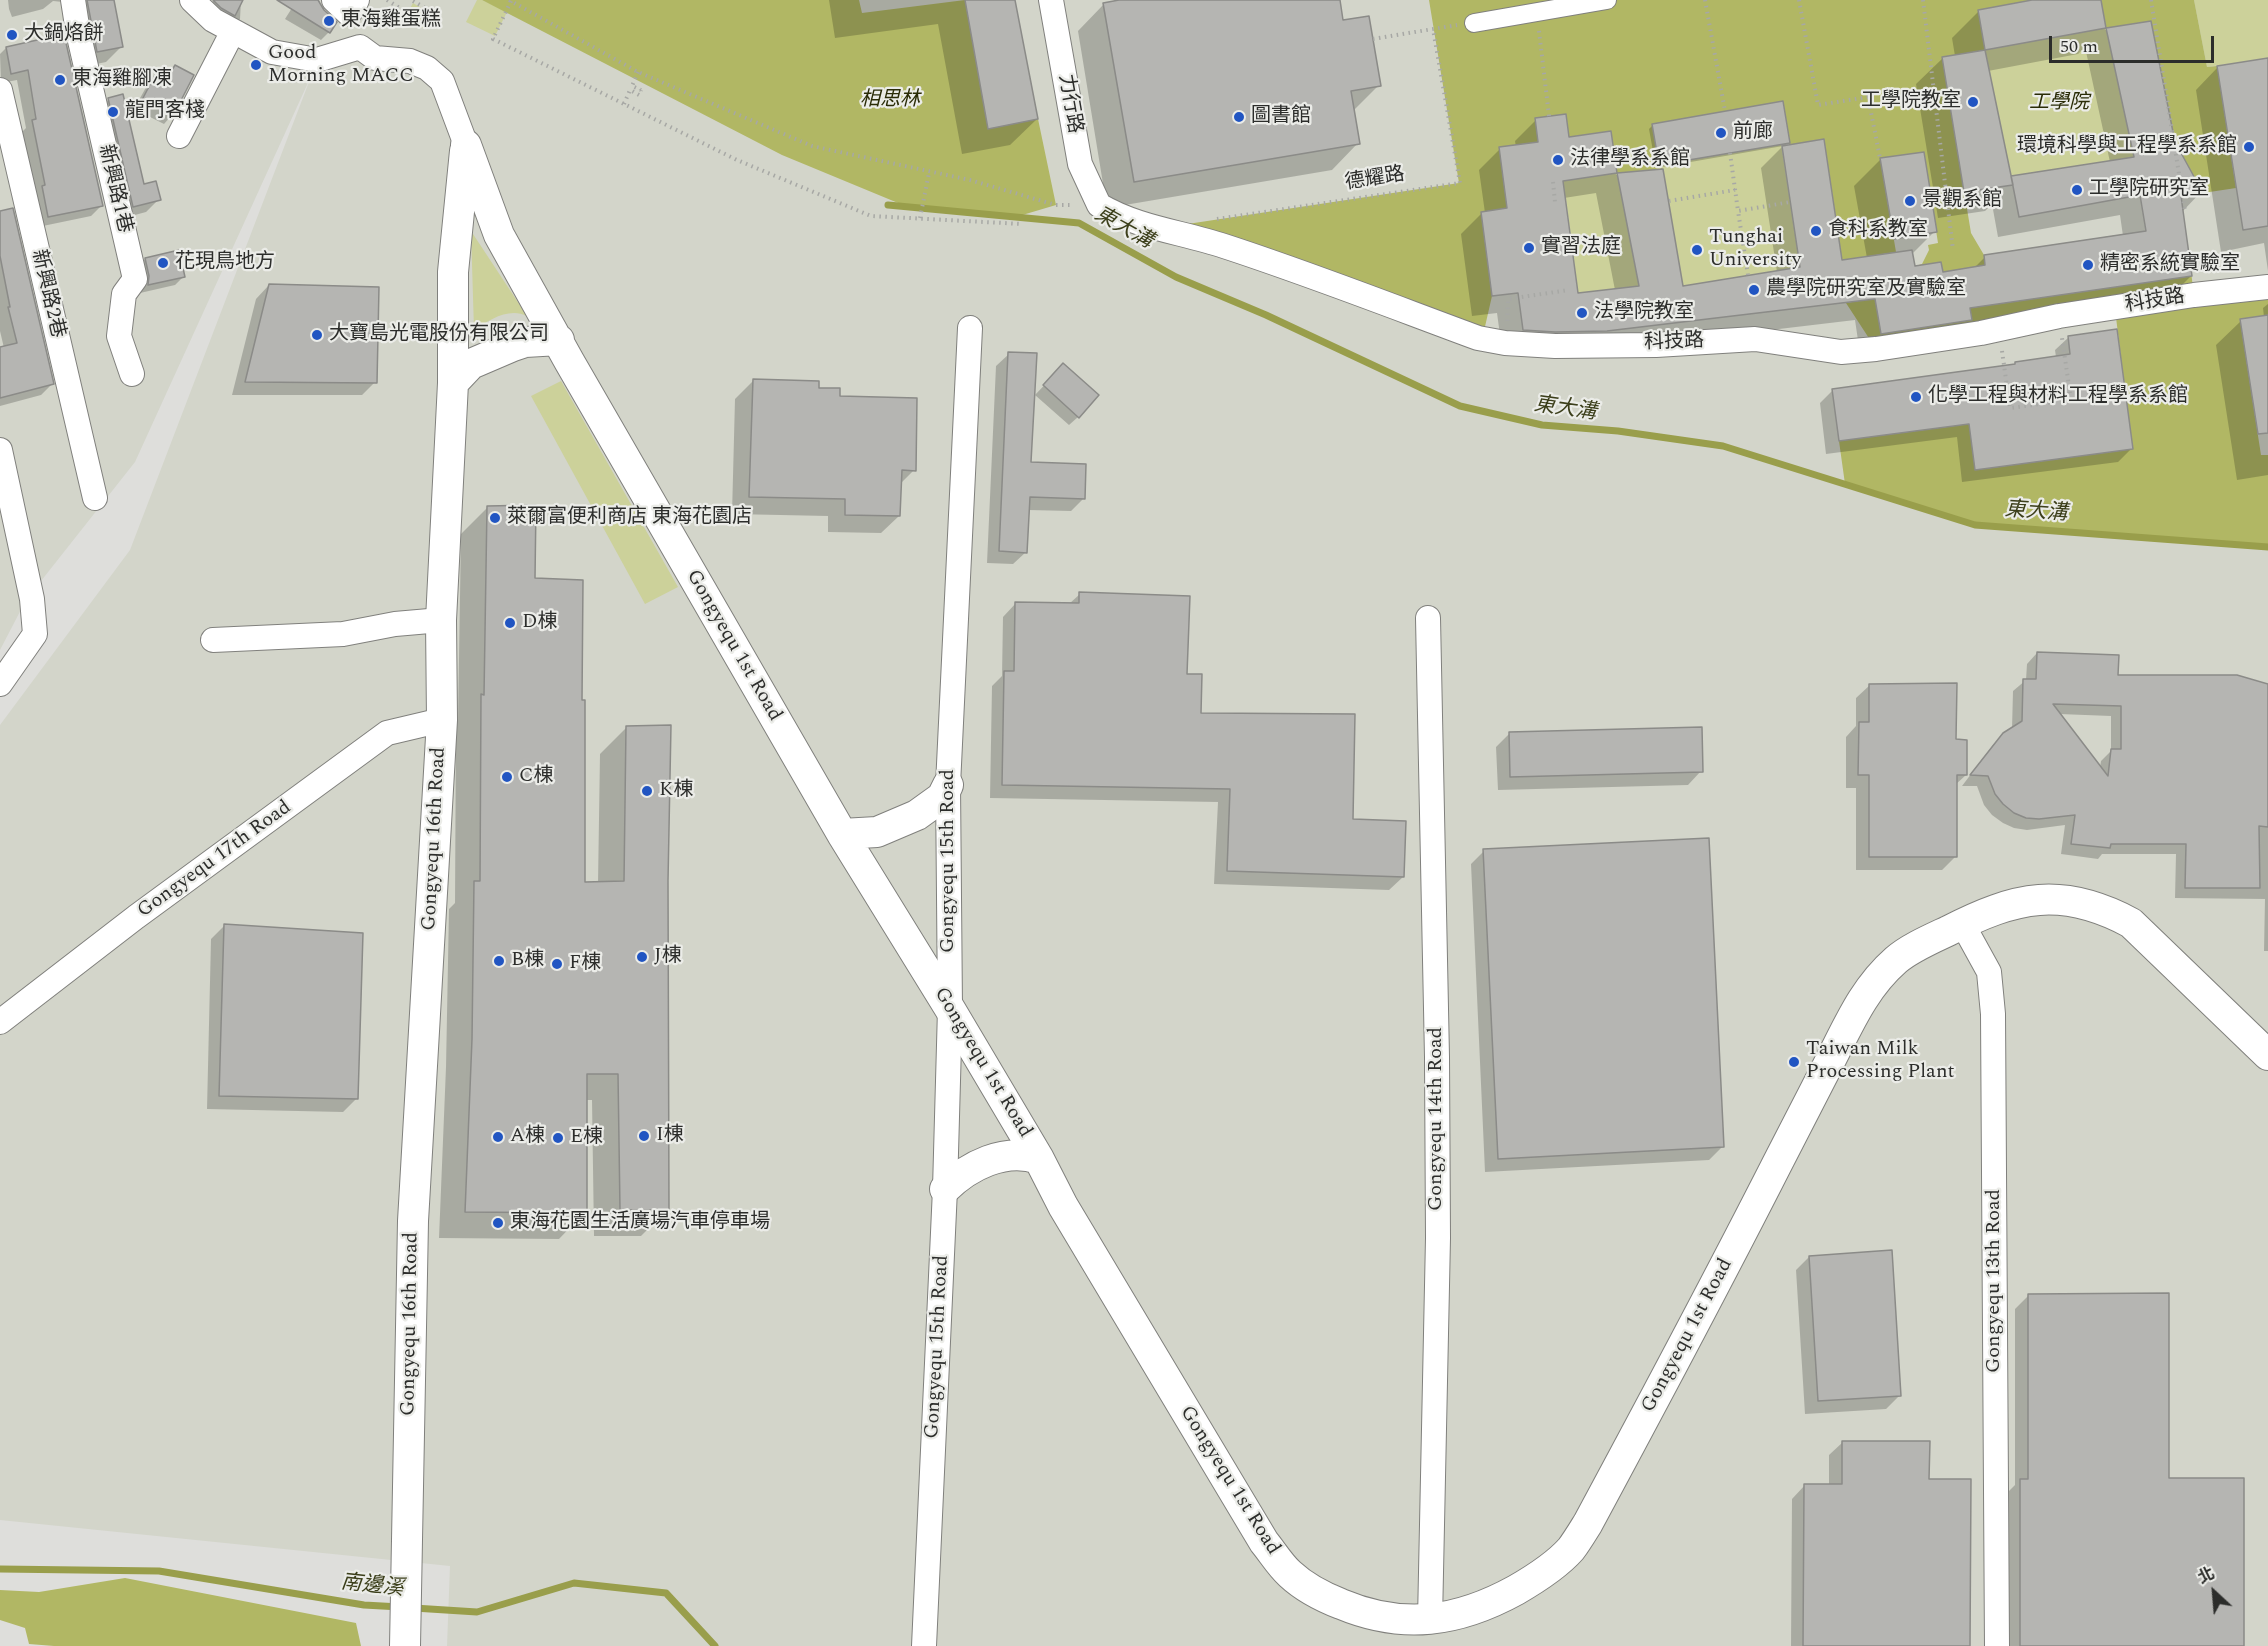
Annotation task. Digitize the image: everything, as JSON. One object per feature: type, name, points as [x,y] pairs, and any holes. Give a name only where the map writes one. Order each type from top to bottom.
[{"type":"street","name":"新興路1巷","points":[[73,0],[78,32],[135,279],[124,294],[119,336],[132,374]]},
{"type":"street","points":[[192,0],[213,20],[272,52],[317,60],[360,47]]},
{"type":"street","name":"力行路","points":[[1051,0],[1080,164],[1099,205]]},
{"type":"street","points":[[1474,23],[1607,0]]},
{"type":"street","points":[[346,5],[350,23],[360,47],[375,58],[410,61],[428,68],[442,81],[466,145]]},
{"type":"street","points":[[179,136],[233,31]]},
{"type":"street","name":"新興路2巷","points":[[0,90],[94,498]]},
{"type":"street","name":"Gongyequ 1st Road","points":[[466,145],[499,235],[569,361],[842,834],[950,1009],[1039,1159],[1063,1206],[1264,1542],[1290,1574],[1320,1596],[1385,1618],[1430,1620],[1459,1615],[1500,1599],[1529,1583],[1570,1550],[1588,1522],[1718,1281],[1863,996],[1897,959],[1962,923],[2008,905],[2040,898],[2079,901],[2106,910],[2131,923],[2268,1055]]},
{"type":"street","name":"Gongyequ 16th Road","points":[[405,1646],[413,1221],[441,720],[441,620],[453,383],[453,272],[466,145]]},
{"type":"street","name":"科技路","points":[[1099,205],[1150,227],[1202,238],[1478,338],[1505,343],[1555,346],[1656,345],[1755,339],[1840,352],[1876,349],[1980,333],[2059,316],[2194,295],[2268,287]]},
{"type":"street","name":"Gongyequ 15th Road","points":[[924,1646],[945,1189],[950,1009],[948,785],[970,328]]},
{"type":"street","points":[[453,383],[471,364],[513,346],[525,342],[559,340]]},
{"type":"street","points":[[0,450],[33,598],[36,634],[0,684]]},
{"type":"street","name":"Gongyequ 14th Road","points":[[1428,618],[1438,1216],[1430,1620]]},
{"type":"street","points":[[213,640],[343,634],[395,624],[441,620]]},
{"type":"street","name":"Gongyequ 17th Road","points":[[0,1022],[136,917],[387,733],[441,720]]},
{"type":"street","points":[[842,834],[877,832],[917,815],[942,797],[948,785]]},
{"type":"street","name":"Gongyequ 13th Road","points":[[1962,923],[1989,972],[1993,1014],[1997,1646]]},
{"type":"street","points":[[945,1189],[970,1168],[983,1162],[1014,1156],[1039,1159]]},
{"type":"path","points":[[387,0],[406,12]]},
{"type":"path","points":[[1705,0],[1725,111]]},
{"type":"path","points":[[1799,0],[1818,105],[1868,97],[1880,158]]},
{"type":"path","points":[[1923,0],[1953,250]]},
{"type":"path","points":[[2151,0],[2185,211]]},
{"type":"path","points":[[413,1],[437,15]]},
{"type":"path","points":[[1022,224],[871,216],[737,160],[493,39],[510,1],[638,72],[812,146],[970,180],[1056,204],[1099,205]]},
{"type":"path","points":[[1537,12],[1549,116]]},
{"type":"path","name":"德耀路","points":[[1206,221],[1460,183],[1433,29],[1373,39]]},
{"type":"path","points":[[624,104],[630,90],[639,95],[641,90],[632,86],[638,72]]},
{"type":"path","points":[[1730,153],[1748,275]]},
{"type":"path","points":[[920,218],[929,173]]},
{"type":"path","points":[[1553,182],[1555,202]]},
{"type":"path","points":[[1669,201],[1735,189]]},
{"type":"path","points":[[1738,211],[1790,202]]},
{"type":"path","points":[[1505,343],[1508,299],[1569,290]]},
{"type":"path","points":[[1980,333],[2001,343],[2010,408],[2071,400],[2061,329]]},
{"type":"shaded area","points":[[0,0],[2268,0],[2268,1646],[447,1646],[450,1566],[0,1520],[0,725],[130,550],[312,74],[135,462],[26,600],[0,650]]},
{"type":"green space","points":[[477,0],[482,0],[507,12],[495,36],[466,22]]},
{"type":"green space","name":"相思林","points":[[482,0],[859,0],[862,13],[965,0],[988,128],[1038,119],[1056,205],[1019,216],[915,210],[782,155]]},
{"type":"green space","points":[[1429,0],[2032,0],[1978,10],[1985,50],[1942,57],[1971,233],[1984,255],[2185,225],[2194,295],[2268,287],[2268,315],[2240,320],[2261,455],[2268,455],[2268,547],[1975,525],[1845,484],[1839,441],[1969,424],[1976,470],[2132,449],[2115,309],[1876,349],[1846,303],[1920,291],[1916,266],[1922,264],[1929,250],[1928,245],[1938,243],[1924,153],[1880,158],[1896,252],[1842,260],[1824,139],[1789,145],[1783,102],[1653,124],[1659,165],[1663,169],[1617,173],[1611,131],[1569,137],[1566,114],[1536,118],[1538,142],[1508,208],[1481,212],[1492,296],[1481,344],[1141,231],[1459,183]]},
{"type":"green space","points":[[2101,0],[2194,0],[2207,67],[2217,66],[2236,188],[2203,193],[2106,28]]},
{"type":"green space","points":[[2194,0],[2268,0],[2268,58],[2207,67]]},
{"type":"green space","points":[[413,3],[433,15],[423,28],[405,18]]},
{"type":"green space","name":"工學院","points":[[2106,28],[2134,157],[2011,176],[1985,50]]},
{"type":"green space","points":[[1781,144],[1800,267],[1683,286],[1663,169],[1659,165]]},
{"type":"green space","points":[[1617,173],[1639,286],[1570,294],[1577,284],[1566,200],[1508,208],[1505,188]]},
{"type":"green space","points":[[471,231],[527,316],[506,314],[474,330]]},
{"type":"green space","points":[[561,381],[678,587],[645,604],[531,396]]},
{"type":"green space","points":[[125,1578],[356,1623],[361,1646],[54,1646],[29,1644],[25,1628],[0,1620],[0,1590],[39,1592]]},
{"type":"building","points":[[87,0],[114,0],[123,47],[97,52]]},
{"type":"building","points":[[213,0],[243,0],[235,16]]},
{"type":"building","points":[[277,0],[318,0],[324,10],[337,22],[330,33]]},
{"type":"building","points":[[965,0],[1015,0],[1038,119],[988,129]]},
{"type":"building","name":"圖書館","points":[[1119,0],[1340,0],[1343,20],[1369,16],[1381,86],[1351,91],[1360,144],[1134,182],[1103,3]]},
{"type":"building","points":[[2032,0],[2101,0],[2106,28],[1985,50],[1978,10]]},
{"type":"building","points":[[2151,21],[2175,142],[2203,193],[2181,196],[2192,276],[1970,308],[1972,320],[1881,334],[1875,299],[1607,331],[1555,332],[1523,330],[1518,293],[1492,296],[1481,212],[1507,208],[1499,147],[1538,142],[1535,118],[1566,114],[1569,137],[1611,131],[1617,173],[1663,169],[1683,286],[1800,267],[1782,146],[1824,139],[1842,260],[1912,250],[1915,266],[1941,262],[1943,272],[1985,265],[1984,255],[2146,231],[2140,195],[2019,217],[2011,176],[2134,157],[2106,28]],"holes":[[[1617,173],[1639,286],[1578,293],[1563,181]]]},
{"type":"building","points":[[64,34],[103,206],[48,217],[42,186],[45,185],[32,120],[36,119],[28,70],[11,74],[6,47]]},
{"type":"building","name":"工學院教室","points":[[1985,50],[2013,185],[1964,192],[1942,57]]},
{"type":"building","name":"環境科學與工程學系系館","points":[[2268,58],[2268,226],[2243,230],[2217,66]]},
{"type":"building","points":[[175,65],[194,75],[173,116],[142,100],[157,71],[168,77]]},
{"type":"building","points":[[123,94],[144,184],[156,181],[161,200],[133,207],[108,98]]},
{"type":"building","name":"前廊","points":[[1783,101],[1790,143],[1659,165],[1652,124]]},
{"type":"building","points":[[1924,152],[1937,232],[1894,239],[1880,158]]},
{"type":"building","points":[[13,208],[54,384],[0,398],[0,347],[17,343],[8,307],[10,307],[0,256],[0,211]]},
{"type":"building","points":[[179,250],[185,277],[148,285],[149,276],[145,258]]},
{"type":"building","name":"大寶島光電股份有限公司","points":[[269,284],[379,287],[377,383],[245,382]]},
{"type":"building","points":[[2268,315],[2268,433],[2258,434],[2240,319]]},
{"type":"building","name":"化學工程與材料工程學系系館","points":[[2117,329],[2133,449],[1975,470],[1969,424],[1839,441],[1832,389],[2015,364],[2015,362],[2070,354],[2068,336]]},
{"type":"building","points":[[1008,352],[1037,353],[1031,462],[1086,464],[1085,499],[1030,497],[1027,553],[999,551]]},
{"type":"building","points":[[1063,363],[1099,395],[1079,418],[1043,385]]},
{"type":"building","points":[[753,379],[819,381],[819,388],[840,388],[840,396],[917,398],[916,471],[902,470],[900,516],[845,515],[845,499],[749,497]]},
{"type":"building","points":[[536,505],[535,578],[583,580],[585,882],[624,881],[626,726],[671,725],[668,881],[669,1210],[620,1210],[618,1074],[587,1074],[587,1213],[465,1212],[472,1039],[474,881],[480,881],[481,694],[484,695],[487,506]]},
{"type":"building","points":[[1079,592],[1190,596],[1187,674],[1202,674],[1201,713],[1355,714],[1353,819],[1406,821],[1404,877],[1227,871],[1230,789],[1002,785],[1004,671],[1014,671],[1015,602],[1079,603]]},
{"type":"building","points":[[2037,652],[2119,655],[2118,675],[2237,675],[2268,684],[2268,827],[2259,826],[2260,888],[2185,888],[2186,844],[2111,844],[2110,848],[2071,844],[2075,815],[2026,818],[2014,813],[2003,804],[1995,794],[1988,776],[1970,775],[2003,733],[2022,721],[2023,679],[2036,679]],"holes":[[[2053,704],[2121,706],[2121,749],[2111,749],[2108,776]]]},
{"type":"building","points":[[1957,683],[1956,739],[1967,740],[1967,775],[1957,775],[1957,857],[1869,857],[1869,775],[1858,775],[1859,722],[1869,722],[1869,684]]},
{"type":"building","points":[[1702,727],[1703,772],[1510,777],[1509,732]]},
{"type":"building","points":[[1709,838],[1724,1147],[1498,1159],[1483,849]]},
{"type":"building","points":[[224,924],[363,933],[358,1099],[219,1096]]},
{"type":"building","points":[[1892,1250],[1901,1396],[1818,1401],[1809,1256]]},
{"type":"building","points":[[2169,1293],[2169,1478],[2244,1478],[2244,1646],[2020,1646],[2020,1479],[2028,1479],[2028,1294]]},
{"type":"building","points":[[1842,1441],[1930,1441],[1929,1479],[1971,1479],[1970,1646],[1803,1646],[1804,1484],[1842,1484]]},
{"type":"waterway","name":"東大溝","points":[[888,205],[1079,223],[1176,277],[1266,315],[1460,406],[1542,425],[1618,431],[1723,446],[1975,525],[2268,547]]},
{"type":"waterway","name":"南邊溪","points":[[0,1569],[159,1571],[364,1605],[400,1607]]},
{"type":"waterway","name":"南邊溪","points":[[414,1608],[477,1612],[574,1583],[666,1593],[715,1646]]},
{"type":"place","name":"東海雞蛋糕","points":[[329,21]]},
{"type":"place","name":"大鍋烙餅","points":[[12,35]]},
{"type":"place","name":"Good Morning MACC","points":[[256,65]]},
{"type":"place","name":"東海雞腳凍","points":[[60,80]]},
{"type":"place","name":"工學院教室","points":[[1973,102]]},
{"type":"place","name":"龍門客棧","points":[[113,112]]},
{"type":"place","name":"圖書館","points":[[1239,117]]},
{"type":"place","name":"前廊","points":[[1721,133]]},
{"type":"place","name":"環境科學與工程學系系館","points":[[2249,147]]},
{"type":"place","name":"法律學系系館","points":[[1558,160]]},
{"type":"place","name":"工學院研究室","points":[[2077,190]]},
{"type":"place","name":"景觀系館","points":[[1910,201]]},
{"type":"place","name":"食科系教室","points":[[1816,231]]},
{"type":"place","name":"實習法庭","points":[[1529,248]]},
{"type":"place","name":"Tunghai University","points":[[1697,250]]},
{"type":"place","name":"花現鳥地方","points":[[163,263]]},
{"type":"place","name":"精密系統實驗室","points":[[2088,265]]},
{"type":"place","name":"農學院研究室及實驗室","points":[[1754,290]]},
{"type":"place","name":"法學院教室","points":[[1582,313]]},
{"type":"place","name":"大寶島光電股份有限公司","points":[[317,335]]},
{"type":"place","name":"化學工程與材料工程學系系館","points":[[1916,397]]},
{"type":"place","name":"萊爾富便利商店 東海花園店","points":[[495,518]]},
{"type":"place","name":"D棟","points":[[510,623]]},
{"type":"place","name":"C棟","points":[[507,777]]},
{"type":"place","name":"K棟","points":[[647,791]]},
{"type":"place","name":"J棟","points":[[642,957]]},
{"type":"place","name":"B棟","points":[[499,961]]},
{"type":"place","name":"F棟","points":[[557,964]]},
{"type":"place","name":"Taiwan Milk Processing Plant","points":[[1794,1062]]},
{"type":"place","name":"I棟","points":[[644,1136]]},
{"type":"place","name":"A棟","points":[[498,1137]]},
{"type":"place","name":"E棟","points":[[558,1138]]},
{"type":"place","name":"東海花園生活廣場汽車停車場","points":[[498,1223]]}]
